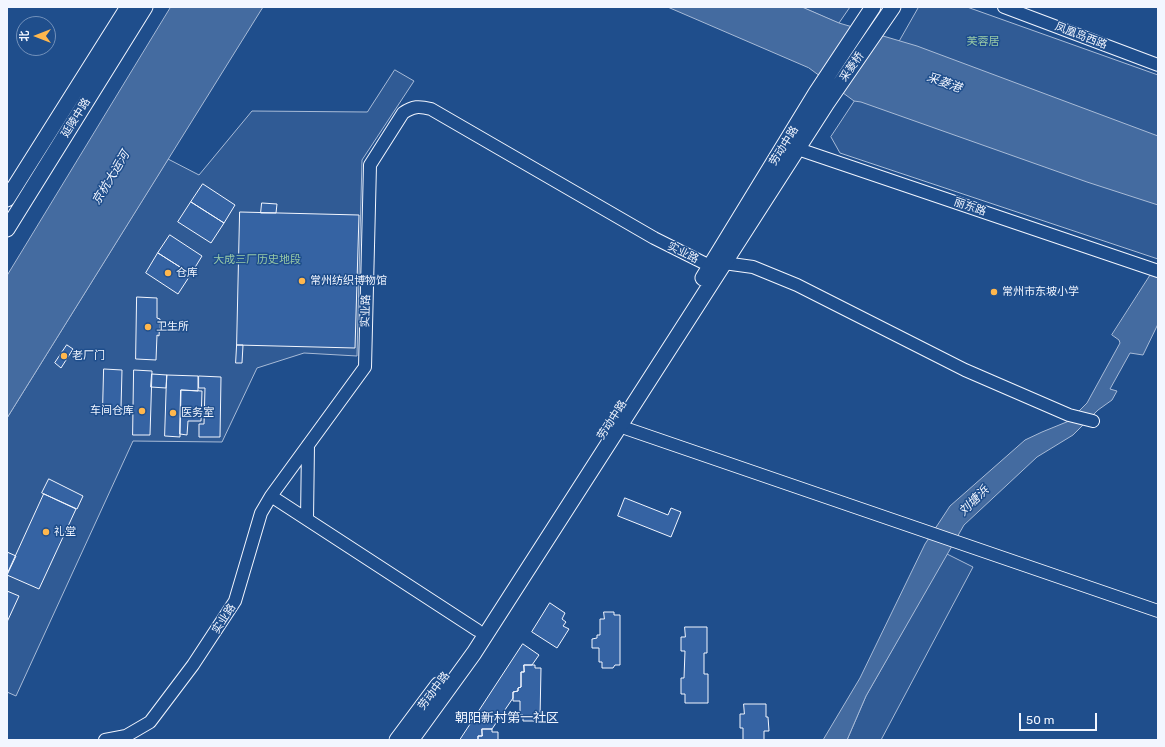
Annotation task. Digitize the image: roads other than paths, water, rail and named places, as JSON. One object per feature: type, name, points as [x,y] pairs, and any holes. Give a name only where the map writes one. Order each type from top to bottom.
[{"type":"main road","name":"延陵中路","points":[[7,199],[128,7]]},
{"type":"main road","name":"延陵中路","points":[[7,229],[145,7]]},
{"type":"main road","name":"采菱桥","points":[[822,98],[863,21],[873,7]]},
{"type":"main road","name":"采菱桥","points":[[822,98],[877,31],[893,7]]},
{"type":"main road","name":"劳动中路","points":[[397,740],[466,647],[717,265],[798,149],[822,98]]},
{"type":"main road","name":"劳动中路","points":[[410,740],[474,653],[619,426],[717,265],[822,98]]},
{"type":"street","name":"凤凰岛西路","points":[[1004,7],[1158,65]]},
{"type":"street","name":"实业路","points":[[105,740],[126,736],[150,722],[193,665],[235,601],[261,513],[271,496],[365,367],[370,165],[402,113],[410,108],[422,107],[431,109],[654,238],[717,265],[753,267],[796,285],[965,370],[1069,415],[1093,421]]},
{"type":"street","name":"丽东路","points":[[798,149],[1158,272]]},
{"type":"street","points":[[619,426],[1158,611]]},
{"type":"street","points":[[307,520],[308,445]]},
{"type":"street","points":[[271,496],[477,630]]},
{"type":"water","name":"京杭大运河","points":[[171,7],[263,7],[7,418],[7,276]]},
{"type":"water","name":"采菱港","points":[[668,7],[802,7],[839,23],[917,46],[1158,136],[1158,205],[1087,182],[861,102],[854,101],[809,68]]},
{"type":"water","name":"刘塘浜","points":[[1158,263],[1158,324],[1143,355],[1130,353],[1110,389],[1117,391],[1112,400],[1098,410],[1073,435],[1037,457],[964,525],[866,696],[847,740],[823,740],[860,678],[925,544],[950,506],[1025,440],[1069,421],[1087,403],[1120,343],[1119,340],[1112,335]]},
{"type":"place","name":"仓库","points":[[168,273]]},
{"type":"place","name":"常州纺织博物馆","points":[[302,281]]},
{"type":"place","name":"常州市东坡小学","points":[[994,292]]},
{"type":"place","name":"卫生所","points":[[148,327]]},
{"type":"place","name":"老厂门","points":[[64,356]]},
{"type":"place","name":"车间仓库","points":[[142,411]]},
{"type":"place","name":"医务室","points":[[173,413]]},
{"type":"place","name":"礼堂","points":[[46,532]]},
{"type":"district","name":"朝阳新村第一社区","points":[[507,718]]},
{"type":"park label","name":"芙蓉居","points":[[983,42]]},
{"type":"park label","name":"大成三厂历史地段","points":[[257,260]]}]
